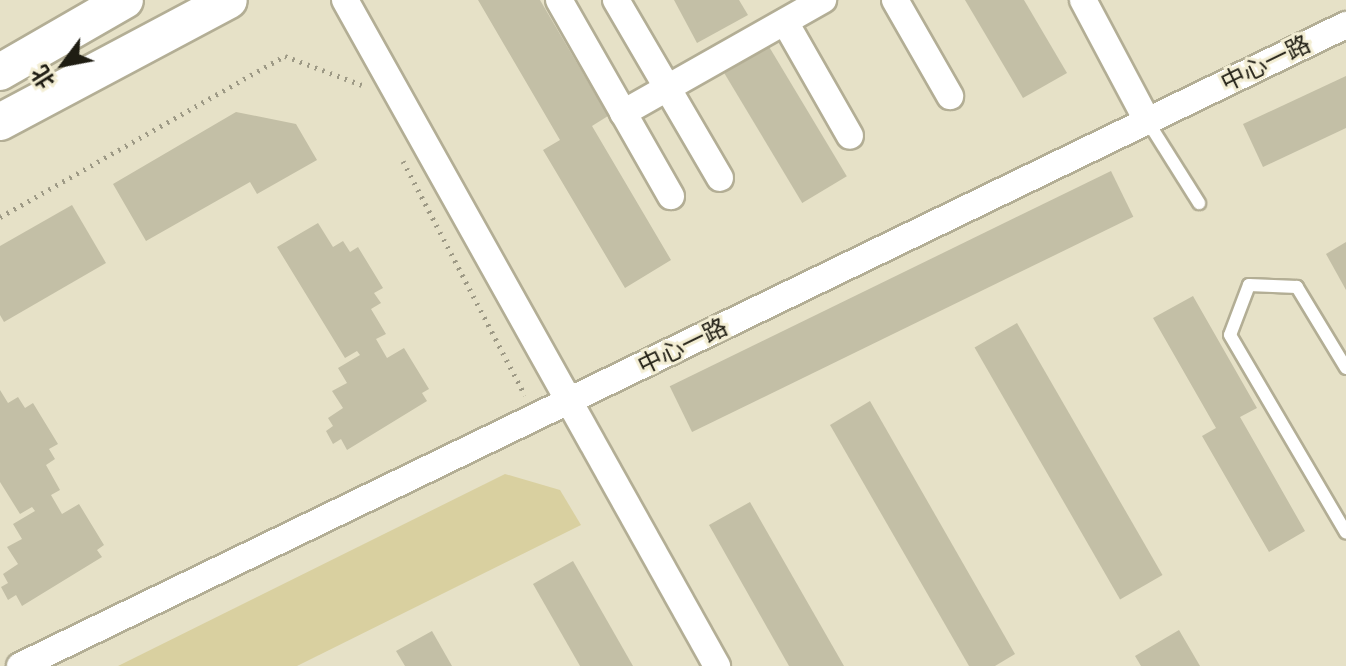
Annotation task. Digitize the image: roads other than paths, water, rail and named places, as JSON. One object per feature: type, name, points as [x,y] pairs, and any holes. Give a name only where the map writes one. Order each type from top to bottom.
[{"type":"main road","points":[[0,72],[125,0]]},
{"type":"main road","points":[[0,122],[229,0]]},
{"type":"street","points":[[345,0],[572,401],[717,666]]},
{"type":"street","points":[[559,0],[671,196]]},
{"type":"street","points":[[616,0],[720,178]]},
{"type":"street","points":[[623,113],[823,0]]},
{"type":"street","points":[[895,0],[950,96]]},
{"type":"street","points":[[1083,0],[1148,122]]},
{"type":"street","points":[[785,22],[850,136]]},
{"type":"street","name":"中心一路","points":[[20,666],[1346,25]]},
{"type":"lane","points":[[1148,122],[1199,203]]},
{"type":"lane","points":[[1346,368],[1297,287],[1249,285],[1230,335],[1346,533]]}]
